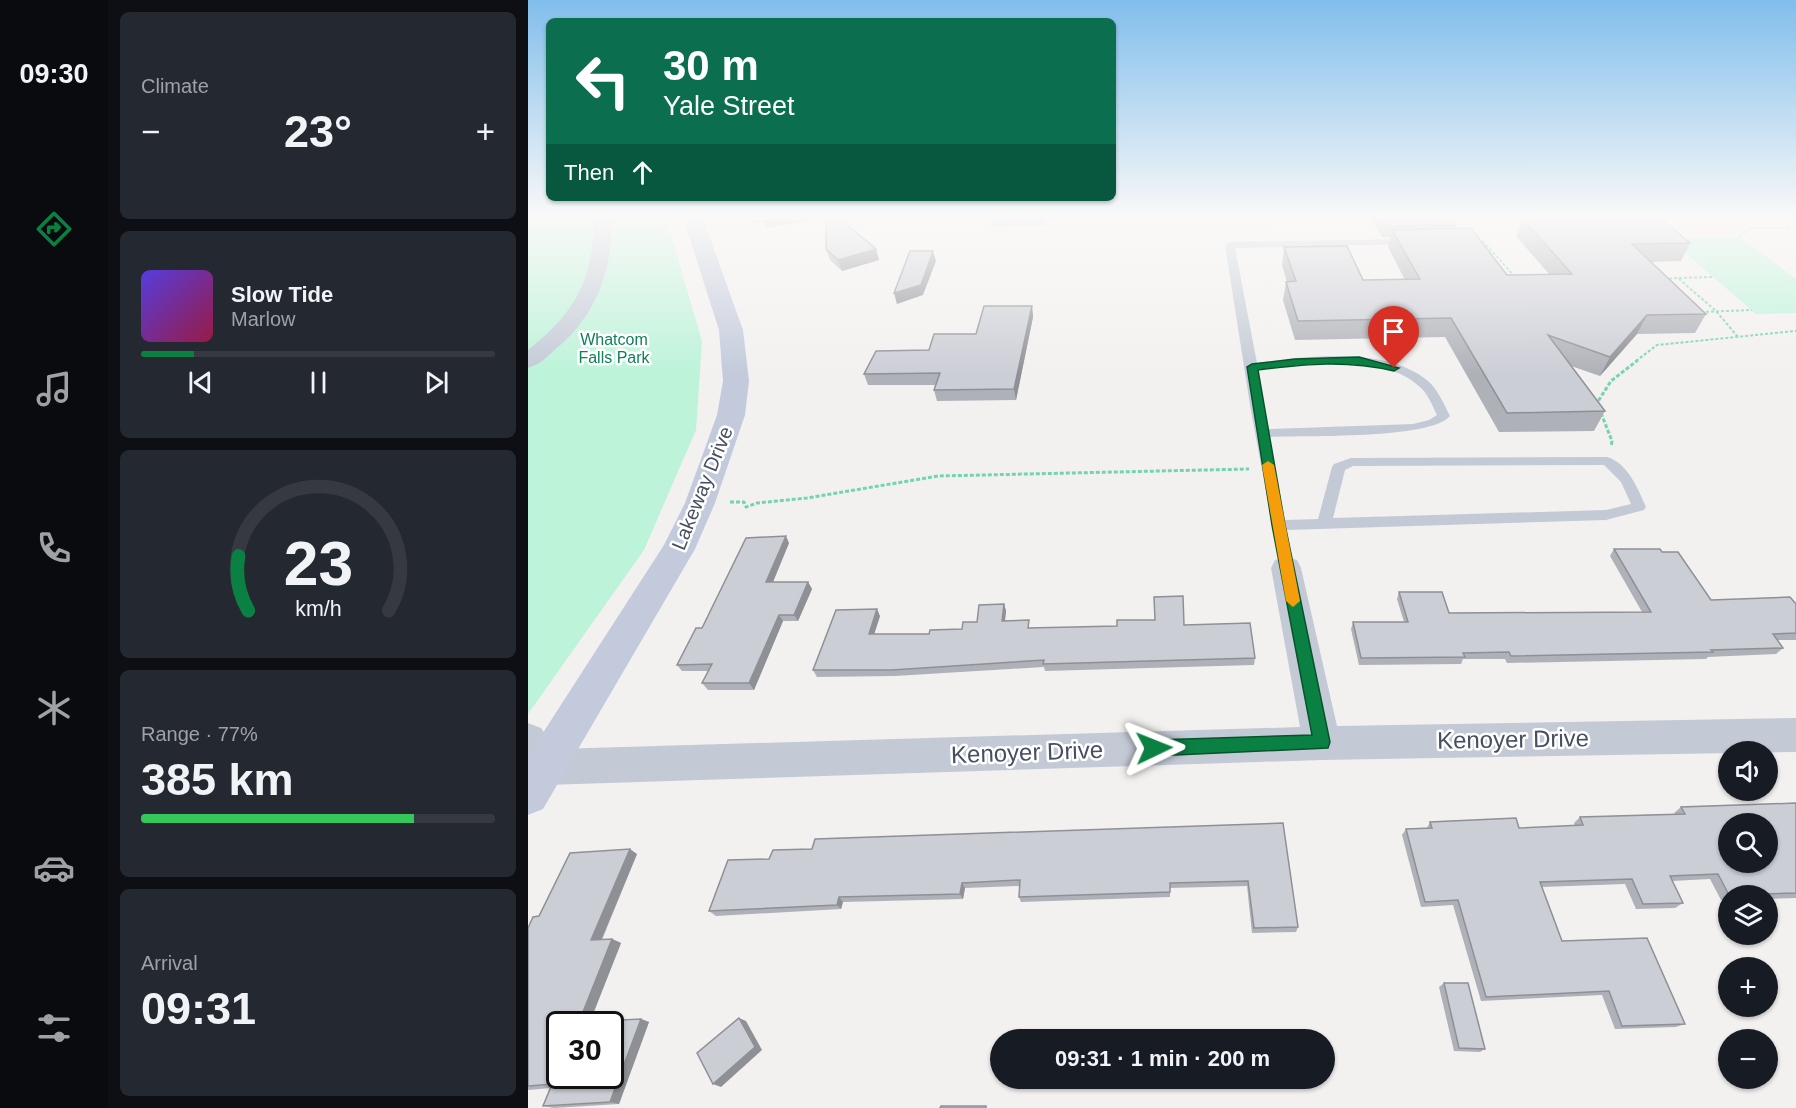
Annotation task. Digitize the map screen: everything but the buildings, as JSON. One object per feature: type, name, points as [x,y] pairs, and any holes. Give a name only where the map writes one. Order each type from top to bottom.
[{"type":"main road","name":"Lakeway Drive","points":[[534,767],[679,549],[700,503],[731,415],[736,381],[731,330],[711,271]]},
{"type":"street","points":[[528,361],[564,330],[585,304],[596,271]]},
{"type":"street","points":[[1286,568],[1322,742]]},
{"type":"street","name":"Kenoyer Drive","points":[[534,767],[1322,742],[1796,735]]},
{"type":"lane","points":[[1235,271],[1286,568]]},
{"type":"lane","points":[[1252,367],[1320,361],[1359,360],[1382,363],[1423,383],[1444,416],[1433,423],[1413,428],[1262,433]]},
{"type":"lane","points":[[1278,525],[1324,524],[1606,515],[1639,507],[1627,480],[1607,461],[1351,462],[1339,467],[1324,524]]},
{"type":"path","points":[[1509,271],[1519,282]]},
{"type":"path","points":[[1656,279],[1713,277]]},
{"type":"path","points":[[1678,278],[1716,311],[1738,337]]},
{"type":"path","points":[[1696,312],[1752,310]]},
{"type":"path","points":[[1607,461],[1612,441],[1597,403],[1611,381],[1657,345],[1796,331]]},
{"type":"path","points":[[729,502],[744,502],[746,507],[757,503],[807,498],[938,476],[1268,468]]},
{"type":"green space","name":"Whatcom Falls Park","points":[[528,271],[681,271],[702,341],[696,430],[644,550],[528,714]]},
{"type":"green space","points":[[1706,271],[1785,271],[1796,279],[1796,313],[1756,314]]},
{"type":"slow traffic","points":[[1268,465],[1293,601]]},
{"type":"route","points":[[1154,748],[1322,742],[1286,568],[1253,384],[1252,367],[1295,362],[1359,360],[1382,363],[1394,368]]}]
